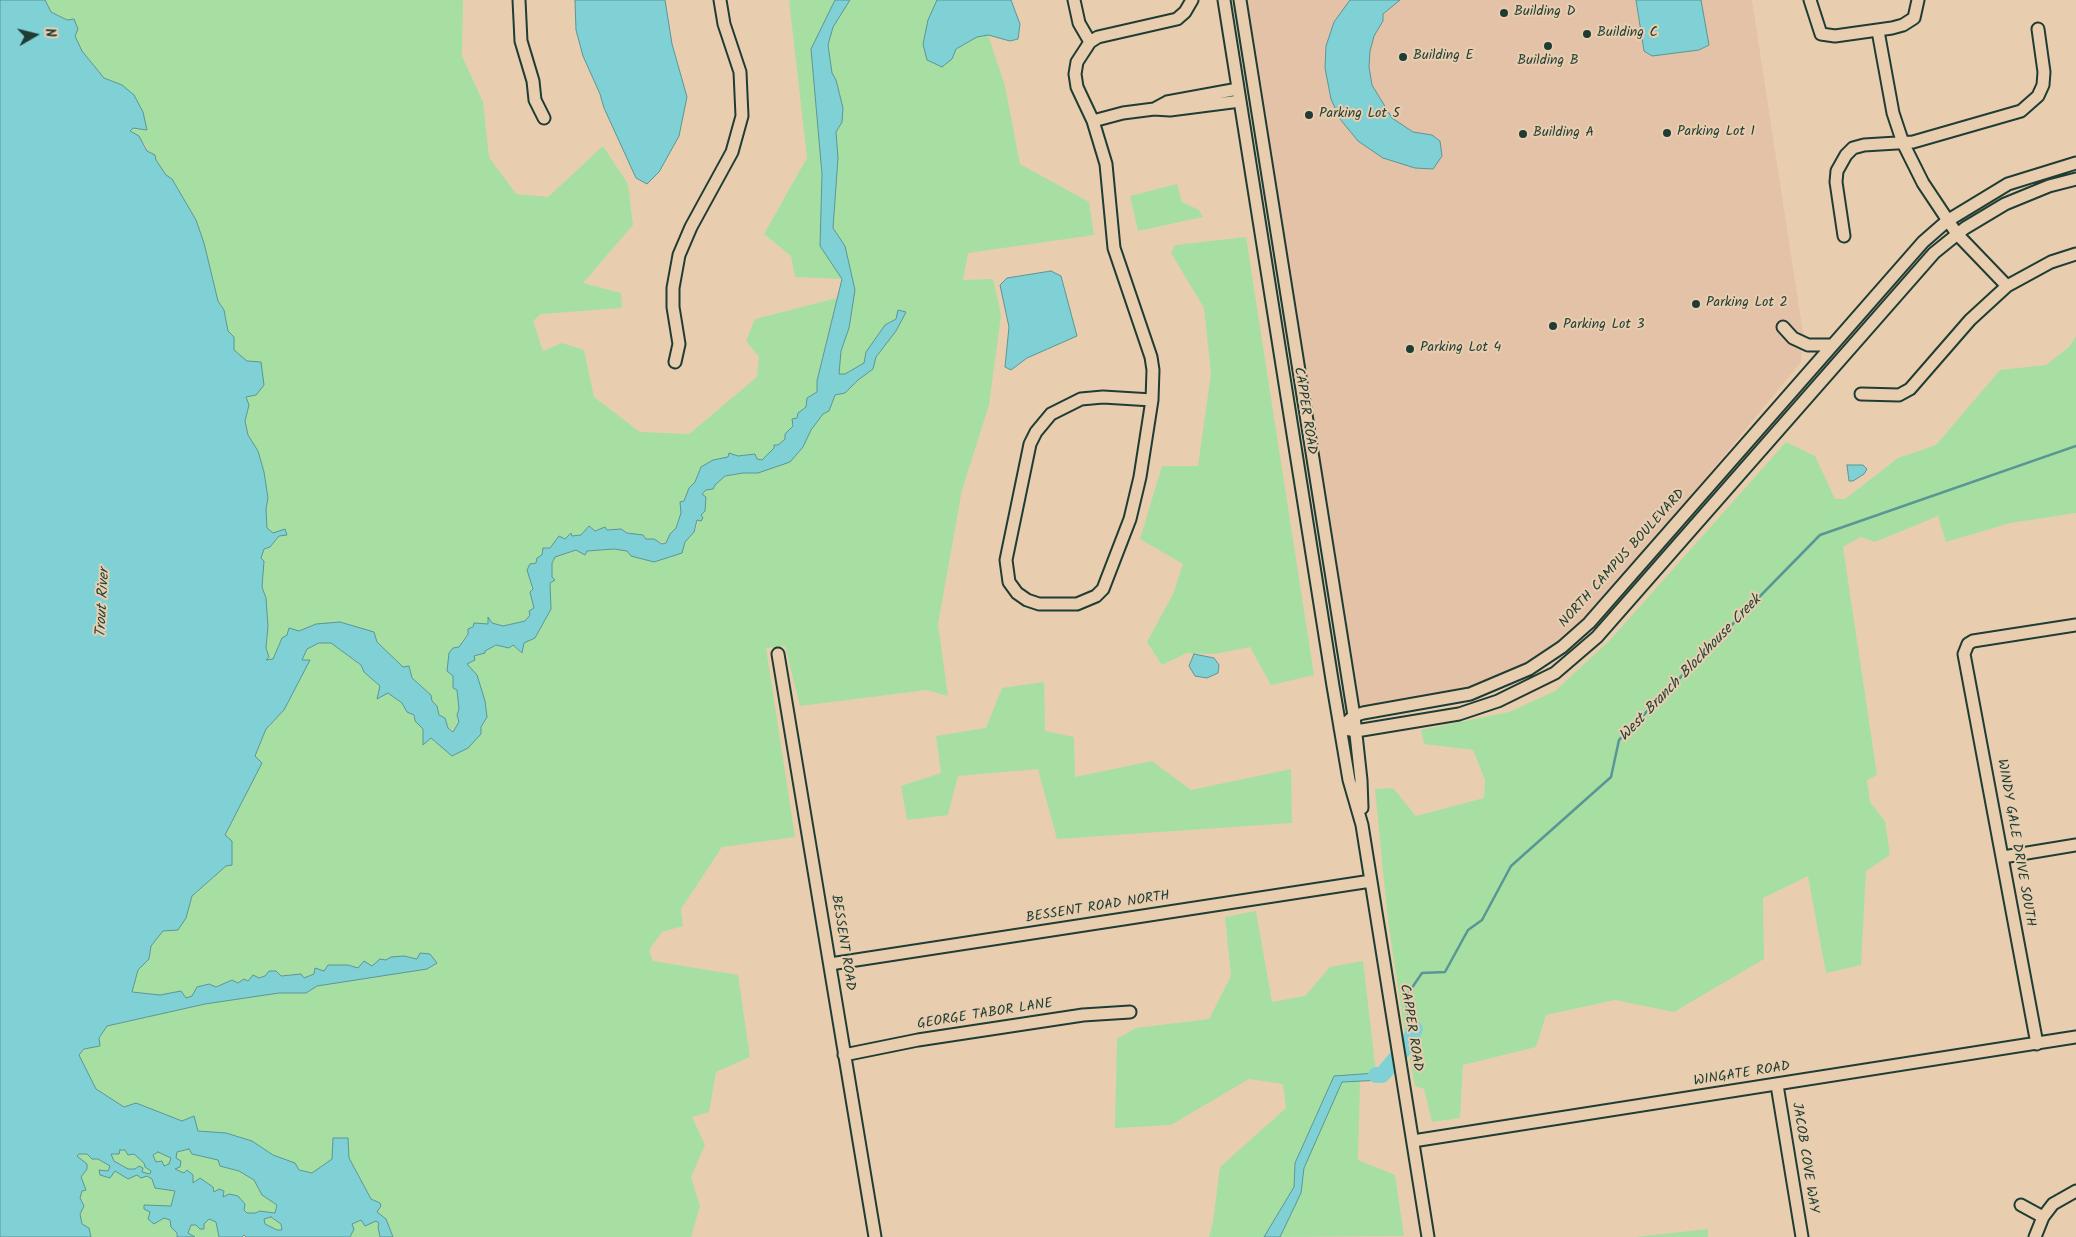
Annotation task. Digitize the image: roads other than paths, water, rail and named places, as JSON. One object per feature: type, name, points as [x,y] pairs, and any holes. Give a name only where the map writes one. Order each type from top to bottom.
[{"type":"street","points":[[519,0],[521,41],[533,81],[535,100],[544,118]]},
{"type":"street","points":[[675,362],[679,344],[673,307],[673,288],[679,255],[691,227],[732,152],[742,116],[740,72],[724,24],[720,0]]},
{"type":"street","points":[[1074,0],[1079,23],[1090,42]]},
{"type":"street","points":[[1152,400],[1103,397],[1081,399],[1051,414],[1036,432],[1030,444],[1006,560],[1009,582],[1016,593],[1027,600],[1039,604],[1077,604],[1096,596],[1103,589],[1130,519],[1144,458],[1152,400],[1153,370],[1151,357],[1114,248],[1110,185],[1101,145],[1093,121],[1077,88],[1075,74],[1082,51],[1090,42],[1112,32],[1164,24],[1177,19],[1185,12],[1192,0]]},
{"type":"street","name":"CAPPER ROAD","points":[[1224,0],[1340,728],[1349,780],[1362,824],[1428,1237]]},
{"type":"street","name":"CAPPER ROAD","points":[[1240,0],[1354,716],[1361,780],[1362,824]]},
{"type":"street","points":[[1810,0],[1821,34],[1847,36],[1903,25],[1914,18],[1918,0]]},
{"type":"street","points":[[1844,236],[1836,182],[1841,162],[1853,148],[1913,142],[2010,114],[2030,106],[2038,96],[2043,85],[2044,72],[2038,29]]},
{"type":"street","points":[[1878,30],[1893,113],[1903,143],[1923,183],[1956,234],[2006,286]]},
{"type":"street","points":[[1093,121],[1123,113],[1154,109],[1168,102],[1203,101],[1239,95]]},
{"type":"street","name":"NORTH CAMPUS BOULEVARD","points":[[1340,728],[1354,716],[1470,694],[1529,669],[1577,636],[1922,242],[1948,221],[2008,184],[2076,163]]},
{"type":"street","points":[[1340,728],[1356,731],[1459,714],[1498,701],[1555,673],[1596,637],[1920,268],[1956,234],[1984,215],[2025,195],[2076,179]]},
{"type":"street","points":[[1861,394],[1899,395],[1910,389],[1970,320],[2006,286],[2051,262],[2076,254]]},
{"type":"street","points":[[1783,327],[1793,338],[1808,345],[1831,345]]},
{"type":"street","points":[[1663,538],[1676,548]]},
{"type":"street","name":"WINDY GALE DRIVE SOUTH","points":[[2037,1044],[1964,654],[1966,648],[1973,641],[2076,625]]},
{"type":"street","name":"BESSENT ROAD","points":[[778,654],[875,1237]]},
{"type":"street","points":[[1529,669],[1535,683]]},
{"type":"street","points":[[2003,857],[2076,845]]},
{"type":"street","name":"BESSENT ROAD NORTH","points":[[830,964],[1371,881]]},
{"type":"street","name":"GEORGE TABOR LANE","points":[[844,1055],[926,1038],[1083,1015],[1130,1012]]},
{"type":"street","name":"WINGATE ROAD","points":[[1413,1141],[2076,1038]]},
{"type":"street","name":"JACOB COVE WAY","points":[[1778,1084],[1802,1237]]},
{"type":"street","points":[[2035,1237],[2042,1217],[2062,1197],[2076,1191]]},
{"type":"street","points":[[2021,1205],[2042,1217]]},
{"type":"water","name":"Trout River","points":[[0,0],[45,0],[51,12],[67,20],[74,19],[78,29],[75,36],[82,51],[104,78],[122,85],[134,95],[143,112],[147,130],[133,128],[130,131],[139,136],[147,151],[155,155],[156,160],[166,175],[172,179],[196,220],[204,243],[218,301],[224,310],[228,331],[234,337],[234,350],[247,361],[261,362],[264,385],[256,395],[246,397],[249,405],[245,421],[248,435],[258,451],[264,472],[268,498],[266,509],[267,528],[273,533],[285,529],[287,535],[279,536],[270,547],[264,549],[261,558],[264,561],[262,587],[266,598],[268,626],[266,648],[269,657],[266,660],[273,659],[282,638],[287,635],[289,628],[299,631],[316,624],[340,622],[374,632],[377,642],[403,667],[409,666],[412,678],[431,695],[439,715],[445,718],[448,728],[453,732],[459,722],[457,715],[459,709],[457,690],[453,688],[453,676],[447,671],[449,653],[453,648],[459,647],[468,634],[468,629],[473,627],[474,623],[488,624],[488,617],[492,623],[503,626],[525,621],[530,615],[529,611],[534,608],[530,592],[533,589],[527,570],[530,564],[536,563],[537,558],[542,555],[543,548],[550,548],[559,536],[565,539],[571,533],[572,536],[581,535],[589,526],[595,531],[605,527],[607,530],[621,529],[627,533],[643,535],[646,539],[654,539],[662,544],[666,543],[670,534],[676,528],[681,513],[680,502],[684,501],[701,467],[713,460],[728,457],[729,453],[738,456],[755,454],[757,459],[762,460],[774,448],[774,445],[778,445],[785,439],[785,434],[793,426],[792,419],[797,418],[798,413],[806,407],[807,398],[817,392],[817,381],[842,279],[820,246],[822,174],[811,49],[835,0],[850,0],[833,27],[828,45],[832,73],[836,80],[843,108],[842,122],[836,132],[838,158],[833,228],[845,246],[855,290],[849,328],[841,351],[839,374],[845,374],[864,363],[866,352],[885,325],[896,319],[898,310],[906,312],[896,331],[876,357],[873,369],[845,393],[835,395],[829,411],[823,414],[811,430],[803,447],[790,462],[758,473],[725,476],[713,489],[706,490],[702,494],[706,497],[705,511],[701,515],[703,518],[701,521],[697,520],[694,532],[685,542],[682,553],[654,562],[631,556],[627,551],[614,549],[587,551],[585,555],[576,550],[555,557],[552,563],[552,577],[555,580],[550,583],[551,609],[535,638],[524,643],[522,653],[513,645],[509,648],[496,645],[485,651],[485,653],[474,656],[475,660],[467,664],[477,675],[485,701],[487,717],[481,727],[481,734],[468,748],[452,756],[431,738],[423,745],[423,729],[415,721],[414,715],[407,712],[402,703],[388,693],[377,699],[380,686],[364,672],[361,665],[331,643],[319,643],[307,649],[302,660],[310,660],[284,710],[266,729],[255,756],[262,763],[225,835],[232,841],[232,865],[226,866],[192,896],[186,918],[178,930],[163,931],[151,946],[149,959],[138,970],[132,992],[160,995],[181,991],[186,998],[192,996],[197,987],[209,984],[216,987],[232,980],[238,983],[244,979],[248,981],[253,975],[259,978],[265,976],[269,971],[276,971],[281,976],[301,974],[304,978],[314,974],[315,968],[324,971],[328,965],[348,965],[358,968],[364,961],[372,966],[380,959],[386,960],[391,957],[404,956],[417,959],[420,953],[430,954],[437,963],[427,969],[317,986],[306,993],[279,993],[205,1004],[107,1026],[99,1038],[100,1046],[84,1049],[79,1055],[96,1089],[124,1107],[136,1103],[182,1121],[194,1116],[198,1131],[226,1133],[252,1141],[273,1155],[295,1163],[299,1170],[312,1173],[332,1159],[333,1138],[348,1138],[349,1158],[371,1199],[380,1203],[381,1206],[377,1212],[386,1219],[393,1237],[380,1237],[379,1223],[376,1221],[365,1226],[361,1220],[352,1224],[354,1229],[350,1237],[246,1237],[244,1235],[242,1237],[219,1237],[216,1222],[209,1219],[204,1224],[204,1229],[191,1225],[188,1233],[195,1237],[177,1237],[177,1233],[171,1227],[170,1220],[164,1218],[154,1224],[148,1219],[150,1212],[144,1209],[144,1205],[171,1206],[175,1191],[155,1188],[152,1179],[147,1176],[141,1178],[137,1175],[128,1179],[115,1171],[110,1178],[100,1175],[99,1170],[108,1171],[110,1166],[98,1159],[92,1159],[87,1154],[79,1154],[77,1156],[87,1164],[87,1169],[81,1177],[86,1190],[82,1191],[80,1198],[84,1206],[80,1214],[82,1224],[89,1228],[91,1237],[0,1237]],"holes":[[[189,1149],[192,1154],[218,1160],[220,1166],[239,1171],[254,1180],[262,1195],[277,1205],[275,1213],[259,1211],[247,1213],[244,1210],[245,1204],[238,1196],[229,1194],[223,1197],[224,1191],[219,1189],[214,1192],[213,1187],[200,1178],[193,1183],[193,1175],[187,1170],[184,1173],[175,1169],[180,1167],[181,1161],[176,1158],[177,1152]],[[120,1150],[125,1150],[128,1155],[134,1154],[151,1171],[150,1174],[142,1172],[143,1168],[139,1166],[135,1169],[128,1169],[114,1161],[111,1154],[119,1154]],[[158,1152],[171,1158],[169,1164],[164,1166],[162,1161],[156,1162],[153,1155]],[[271,1217],[281,1224],[282,1230],[277,1230],[265,1224],[264,1219]]]},
{"type":"water","points":[[575,0],[665,0],[672,44],[687,97],[679,136],[659,172],[647,184],[636,178],[583,56],[576,30]]},
{"type":"water","points":[[937,0],[1011,0],[1020,24],[1018,39],[1010,41],[988,35],[977,37],[956,49],[952,59],[942,67],[927,60],[923,44],[928,20]]},
{"type":"water","points":[[1350,0],[1400,0],[1383,14],[1383,21],[1374,36],[1370,51],[1369,67],[1372,85],[1392,118],[1413,132],[1432,135],[1440,141],[1442,156],[1433,169],[1415,168],[1383,158],[1358,141],[1340,119],[1331,99],[1325,68],[1326,46],[1334,22]]},
{"type":"water","points":[[1636,0],[1701,0],[1709,45],[1699,50],[1652,56],[1644,51]]},
{"type":"water","points":[[1051,271],[1061,276],[1077,336],[1027,358],[1011,370],[1005,367],[1009,327],[1000,285],[1007,278]]},
{"type":"water","points":[[1847,465],[1863,465],[1867,469],[1864,474],[1853,481],[1849,481]]},
{"type":"water","points":[[1194,654],[1214,658],[1219,665],[1218,673],[1207,678],[1195,676],[1189,666]]},
{"type":"water","points":[[1392,1061],[1394,1071],[1383,1080],[1342,1082],[1304,1168],[1301,1193],[1280,1237],[1264,1237],[1294,1187],[1295,1163],[1334,1076],[1376,1073]]},
{"type":"waterway","name":"West Branch Blockhouse Creek","points":[[1415,1029],[1407,1010],[1407,995],[1422,973],[1445,972],[1468,930],[1482,920],[1511,866],[1611,777],[1619,740],[1820,535],[2076,446]]},
{"type":"waterway","name":"West Branch Blockhouse Creek","points":[[1376,1075],[1382,1075],[1408,1044],[1415,1029]]},
{"type":"place","name":"Building D","points":[[1504,13]]},
{"type":"place","name":"Building C","points":[[1587,34]]},
{"type":"place","name":"Building B","points":[[1548,46]]},
{"type":"place","name":"Building E","points":[[1403,57]]},
{"type":"place","name":"Parking Lot 5","points":[[1309,115]]},
{"type":"place","name":"Parking Lot 1","points":[[1667,133]]},
{"type":"place","name":"Building A","points":[[1523,134]]},
{"type":"place","name":"Parking Lot 2","points":[[1696,304]]},
{"type":"place","name":"Parking Lot 3","points":[[1553,326]]},
{"type":"place","name":"Parking Lot 4","points":[[1410,349]]}]
